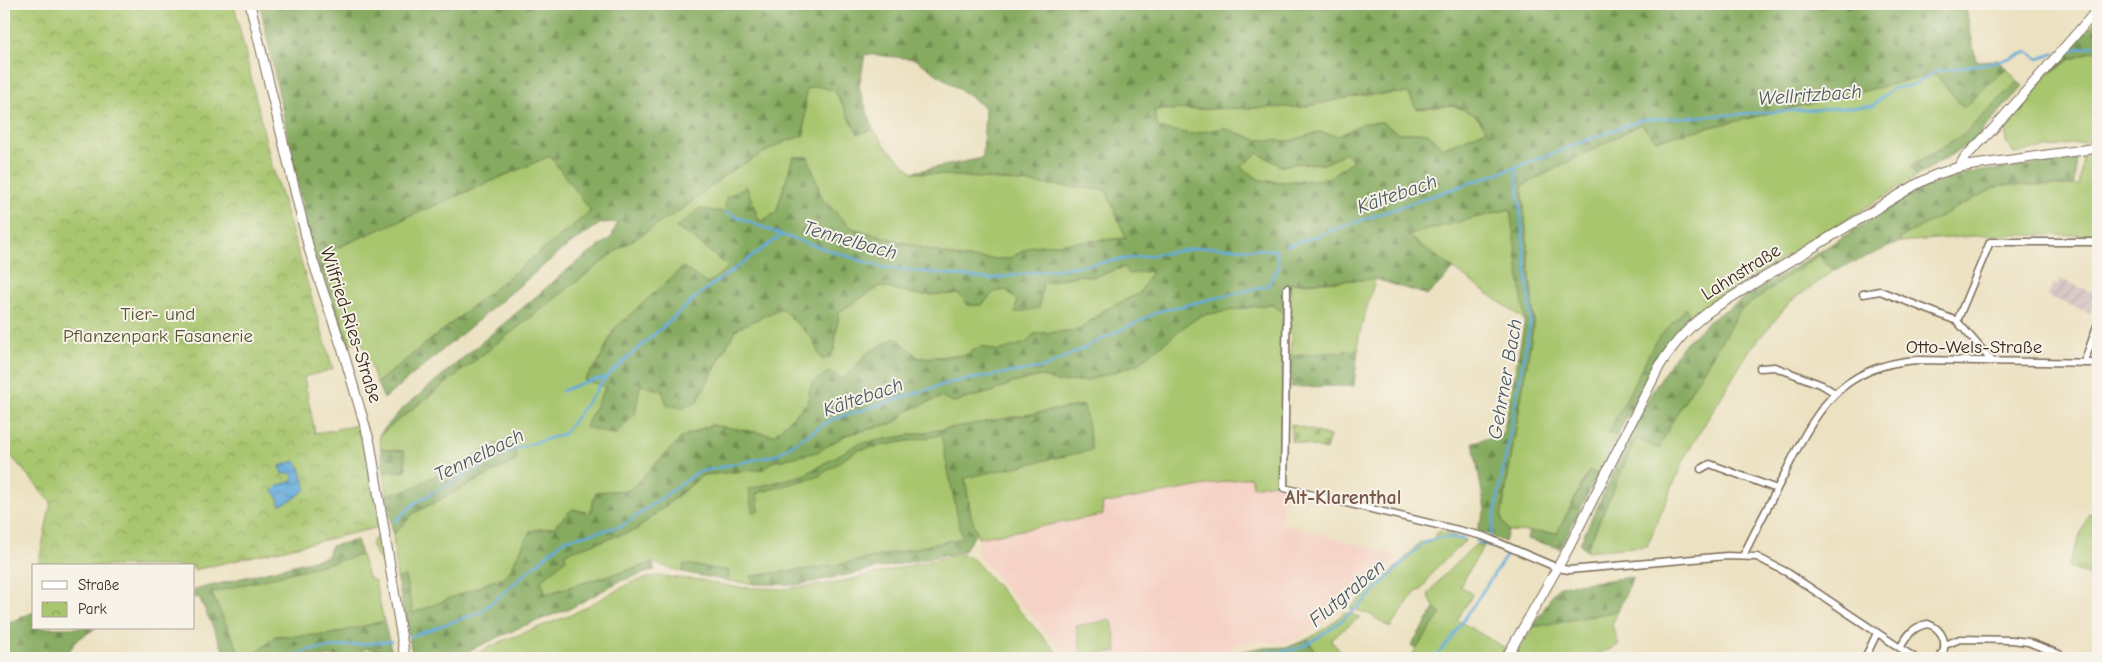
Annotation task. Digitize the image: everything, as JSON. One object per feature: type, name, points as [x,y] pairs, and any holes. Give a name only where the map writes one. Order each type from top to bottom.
[{"type":"street","name":"Wilfried-Ries-Straße","points":[[250,4],[309,249],[343,351],[370,443],[405,658]]},
{"type":"street","points":[[1959,167],[1968,153],[1993,129],[2098,9]]},
{"type":"street","name":"Lahnstraße","points":[[1506,658],[1558,568],[1659,367],[1675,343],[1689,327],[1716,306],[1917,184],[1935,175],[1959,167],[2098,148]]},
{"type":"street","points":[[1957,321],[1990,242],[2098,242]]},
{"type":"street","points":[[1287,288],[1284,488],[1482,536],[1558,568],[1569,570],[1743,556],[1757,557],[1774,564],[1915,658]]},
{"type":"street","points":[[1863,294],[1880,291],[1957,321],[1992,361]]},
{"type":"street","points":[[2084,363],[2098,324]]},
{"type":"street","name":"Otto-Wels-Straße","points":[[1743,556],[1812,421],[1835,393],[1861,374],[1892,362],[1916,360],[2098,363]]},
{"type":"street","points":[[1760,368],[1776,367],[1822,384],[1835,393]]},
{"type":"street","points":[[1701,469],[1710,464],[1777,489]]},
{"type":"street","points":[[1900,648],[1913,630],[1920,625],[1928,624],[1941,635],[1945,645],[1940,658]]},
{"type":"street","points":[[1865,658],[1877,633]]},
{"type":"street","points":[[1945,645],[1960,638],[2012,640],[2028,642],[2058,654],[2061,658]]},
{"type":"shaded area","points":[[2059,279],[2097,294],[2090,313],[2048,296],[2053,284],[2057,286]]},
{"type":"shaded area","points":[[1251,477],[1253,487],[1281,482],[1284,491],[1281,523],[1400,556],[1347,602],[1334,609],[1327,620],[1293,640],[1284,643],[1250,641],[1241,643],[1218,658],[1069,658],[978,556],[978,538],[1103,515],[1102,504]]},
{"type":"green space","name":"Tier- und Pflanzenpark Fasanerie","points":[[4,4],[234,4],[269,155],[333,369],[304,377],[315,433],[359,425],[380,527],[195,570],[195,564],[38,564],[51,502],[4,448]]},
{"type":"green space","points":[[260,4],[1991,4],[1966,9],[1976,61],[1998,60],[2006,68],[1963,108],[1936,74],[1656,140],[1641,124],[1522,186],[1534,321],[1501,518],[1508,531],[1505,542],[1477,530],[1485,510],[1473,442],[1503,435],[1525,320],[1510,209],[1407,235],[1454,269],[1428,295],[1375,279],[1291,283],[1283,312],[1271,304],[1202,315],[1185,326],[1138,364],[1086,381],[1057,382],[1041,376],[1012,383],[995,391],[954,402],[941,397],[907,411],[897,422],[846,435],[817,452],[772,462],[764,469],[703,475],[636,530],[565,553],[566,559],[541,581],[546,594],[653,563],[655,570],[620,581],[571,608],[521,627],[453,658],[413,658],[397,579],[405,576],[413,613],[508,575],[530,531],[554,527],[572,509],[590,513],[596,492],[630,490],[682,437],[711,425],[774,435],[807,403],[812,383],[829,372],[842,379],[851,372],[867,353],[896,337],[919,358],[966,355],[981,346],[998,351],[1026,343],[1034,334],[1079,330],[1103,311],[1140,293],[1152,271],[1128,274],[1125,267],[1093,277],[1079,275],[1043,283],[1039,308],[1015,313],[1017,301],[1006,290],[994,292],[982,305],[968,305],[959,294],[919,295],[880,286],[839,312],[834,350],[830,357],[822,360],[811,337],[781,308],[736,329],[696,403],[681,408],[667,405],[662,390],[640,385],[635,414],[615,435],[585,427],[606,387],[584,380],[599,362],[614,329],[683,267],[707,284],[729,267],[692,237],[676,228],[699,209],[725,212],[726,198],[746,186],[760,222],[776,213],[793,157],[808,157],[822,199],[852,228],[960,258],[1008,259],[1032,246],[1126,238],[1106,190],[913,172],[983,158],[985,107],[915,59],[865,54],[859,88],[873,129],[858,134],[835,91],[817,86],[806,89],[804,135],[782,143],[727,173],[685,207],[620,248],[379,435],[400,411],[572,266],[612,237],[617,222],[601,223],[562,250],[384,399],[377,383],[591,211],[550,156],[320,255],[349,342],[344,347],[309,238]],"holes":[[[1408,93],[1417,109],[1453,105],[1476,116],[1487,130],[1442,148],[1428,133],[1398,133],[1382,122],[1364,123],[1339,136],[1319,132],[1290,141],[1257,140],[1224,128],[1191,134],[1158,128],[1154,110],[1303,107],[1361,95]],[[1346,152],[1353,160],[1327,179],[1281,182],[1260,180],[1240,167],[1258,153],[1281,166],[1298,163],[1324,164]]]},
{"type":"green space","points":[[2098,18],[2098,50],[2070,59],[2050,73]]},
{"type":"green space","points":[[2098,50],[2098,140],[2014,153],[2006,142],[2005,124],[2050,73],[2072,59]]},
{"type":"green space","points":[[2006,68],[2018,81],[1965,133],[1911,166],[1917,176],[1690,316],[1686,308],[1610,432],[1617,436],[1598,475],[1589,470],[1557,533],[1508,531],[1501,518],[1534,321],[1522,186],[1641,124],[1656,140],[1936,74],[1963,108]]},
{"type":"green space","points":[[2018,81],[2023,86],[1973,141],[1917,176],[1911,167],[1965,133]]},
{"type":"green space","points":[[817,86],[835,91],[858,134],[873,129],[887,148],[913,172],[1106,190],[1126,238],[1032,246],[1008,259],[960,258],[852,228],[822,199],[808,157],[793,157],[776,213],[760,222],[746,186],[725,212],[699,209],[677,228],[692,237],[729,267],[707,284],[614,329],[599,362],[584,379],[606,386],[585,427],[635,414],[640,385],[662,390],[696,403],[736,329],[781,308],[811,337],[834,350],[839,312],[880,286],[919,295],[959,294],[968,305],[982,305],[994,291],[1006,290],[1017,301],[1015,313],[1043,283],[1080,275],[1093,277],[1125,267],[1153,271],[1140,293],[1103,311],[1079,330],[1034,334],[1026,343],[998,351],[981,346],[966,355],[919,358],[867,353],[851,372],[842,379],[812,383],[807,403],[774,435],[711,425],[682,437],[630,490],[597,492],[590,513],[572,509],[554,527],[530,531],[508,575],[413,613],[405,577],[397,579],[393,535],[414,513],[517,460],[511,437],[408,490],[387,495],[384,472],[406,471],[404,451],[381,449],[379,435],[620,248],[685,207],[727,173],[782,143],[804,135],[806,89]]},
{"type":"green space","points":[[1408,93],[1417,109],[1453,105],[1476,116],[1488,130],[1442,148],[1428,133],[1397,133],[1364,123],[1339,136],[1319,132],[1290,141],[1258,140],[1224,128],[1191,134],[1158,128],[1154,110],[1303,107],[1361,95]]},
{"type":"green space","points":[[1346,152],[1353,161],[1327,179],[1281,182],[1260,180],[1240,167],[1258,153],[1281,166],[1298,163],[1324,164]]},
{"type":"green space","points":[[2098,153],[2098,235],[1987,235],[1900,242],[1899,238],[2000,185],[2079,185],[2083,156]]},
{"type":"green space","points":[[550,156],[591,211],[377,383],[363,345],[349,342],[320,255]]},
{"type":"green space","points":[[2077,159],[2074,185],[2000,185],[1900,238],[1900,242],[1834,271],[1819,255],[1740,310],[1670,425],[1659,449],[1636,438],[1586,551],[1580,543],[1653,390],[1682,346],[1713,318],[1923,187],[1968,173]]},
{"type":"green space","points":[[1511,209],[1525,320],[1406,235]]},
{"type":"green space","points":[[1819,255],[1834,271],[1791,301],[1749,351],[1686,455],[1647,546],[1586,551],[1636,438],[1659,448],[1670,425],[1740,310]]},
{"type":"green space","points":[[1375,279],[1359,336],[1358,350],[1291,356],[1290,284]]},
{"type":"green space","points":[[1271,304],[1283,312],[1281,482],[1253,487],[1251,477],[1102,504],[1103,515],[978,538],[971,516],[965,477],[1091,450],[1083,405],[858,444],[804,475],[749,489],[759,511],[757,493],[819,476],[857,450],[941,435],[962,538],[838,565],[752,576],[754,584],[728,581],[728,571],[684,564],[682,572],[653,563],[545,594],[541,581],[566,559],[564,553],[636,530],[703,475],[764,469],[772,462],[817,452],[846,435],[897,422],[907,411],[942,397],[954,402],[995,391],[1012,383],[1041,376],[1057,382],[1119,370],[1138,364],[1185,326],[1202,315]]},
{"type":"green space","points":[[1686,308],[1690,316],[1663,347],[1617,436],[1609,432],[1655,342]]},
{"type":"green space","points":[[1358,350],[1354,386],[1291,387],[1291,356]]},
{"type":"green space","points":[[1084,405],[1092,450],[965,478],[971,516],[977,532],[964,551],[797,585],[754,584],[751,576],[838,565],[962,538],[941,435],[857,450],[819,476],[757,493],[759,511],[752,512],[749,489],[804,475],[858,444]]},
{"type":"green space","points":[[1291,424],[1330,436],[1326,450],[1291,441]]},
{"type":"green space","points":[[511,436],[517,460],[414,513],[393,535],[387,495],[408,490]]},
{"type":"green space","points":[[381,449],[404,451],[406,471],[384,472]]},
{"type":"green space","points":[[1590,470],[1598,475],[1560,548],[1527,539],[1529,532],[1557,533]]},
{"type":"green space","points":[[2089,513],[2098,516],[2098,579],[2068,567]]},
{"type":"green space","points":[[1439,531],[1466,540],[1435,569],[1421,590],[1416,592],[1390,628],[1371,615],[1350,608],[1400,564],[1420,542],[1429,543]]},
{"type":"green space","points":[[378,535],[382,535],[388,573],[372,547],[372,542]]},
{"type":"green space","points":[[357,540],[361,555],[211,593],[241,656],[256,654],[275,636],[327,635],[384,621],[392,653],[366,647],[347,658],[333,656],[314,658],[227,658],[199,597],[195,598],[195,590],[326,557],[331,546]]},
{"type":"green space","points":[[1476,544],[1484,546],[1460,586],[1473,594],[1457,620],[1505,648],[1499,658],[1410,658],[1441,613],[1435,609],[1428,595],[1441,578]]},
{"type":"green space","points":[[959,554],[968,556],[975,561],[1062,658],[468,658],[502,641],[571,615],[632,582],[656,576],[700,580],[734,587],[785,589],[836,583]]},
{"type":"green space","points":[[361,555],[368,577],[375,581],[384,621],[327,635],[275,636],[256,654],[241,656],[211,592]]},
{"type":"green space","points":[[684,564],[729,571],[728,581],[682,572]]},
{"type":"green space","points":[[1633,577],[1618,611],[1533,627],[1560,586]]},
{"type":"green space","points":[[1435,609],[1441,613],[1416,649],[1411,645]]},
{"type":"green space","points":[[1618,611],[1612,625],[1619,645],[1590,658],[1514,658],[1533,627]]},
{"type":"green space","points":[[1345,612],[1360,617],[1330,640],[1347,658],[1280,658],[1301,657],[1314,650],[1308,639],[1330,625]]},
{"type":"green space","points":[[32,613],[32,630],[93,630],[77,640],[64,658],[4,658],[4,647],[9,631],[4,625]]},
{"type":"green space","points":[[1112,620],[1117,651],[1082,657],[1076,626]]},
{"type":"green space","points":[[1308,639],[1314,650],[1301,657],[1231,658],[1241,652],[1257,648],[1288,647]]},
{"type":"green space","points":[[366,647],[392,653],[392,658],[352,658]]},
{"type":"water","points":[[295,461],[300,467],[306,489],[294,499],[280,505],[273,491],[279,485],[293,481],[293,473],[282,474],[280,466]]},
{"type":"waterway","name":"Wellritzbach","points":[[2065,51],[2098,45]]},
{"type":"waterway","name":"Wellritzbach","points":[[1287,246],[1516,167],[1641,120],[1872,106],[1892,89],[1913,85],[1937,71],[2001,61],[2028,52],[2039,59],[2055,53]]},
{"type":"waterway","name":"Gehrner Bach","points":[[1491,535],[1531,319],[1516,167]]},
{"type":"waterway","points":[[725,212],[782,235]]},
{"type":"waterway","name":"Tennelbach","points":[[395,521],[418,501],[514,449],[564,434],[605,378],[702,292],[782,235],[881,267],[990,279],[1206,247],[1276,250],[1279,267],[1267,286],[1160,311],[1045,367],[952,382],[831,420],[776,455],[698,472],[622,526],[564,540],[481,612],[409,637]]},
{"type":"waterway","points":[[562,391],[582,383],[603,378]]},
{"type":"waterway","name":"Flutgraben","points":[[1240,658],[1255,653],[1287,651],[1303,646],[1327,632],[1349,614],[1425,543],[1438,538],[1464,539]]},
{"type":"waterway","name":"Gehrner Bach","points":[[1434,658],[1449,642],[1508,553],[1476,541]]},
{"type":"waterway","name":"Kältebach","points":[[291,658],[307,650],[391,641]]},
{"type":"district","name":"Alt-Klarenthal","points":[[1343,497]]}]
